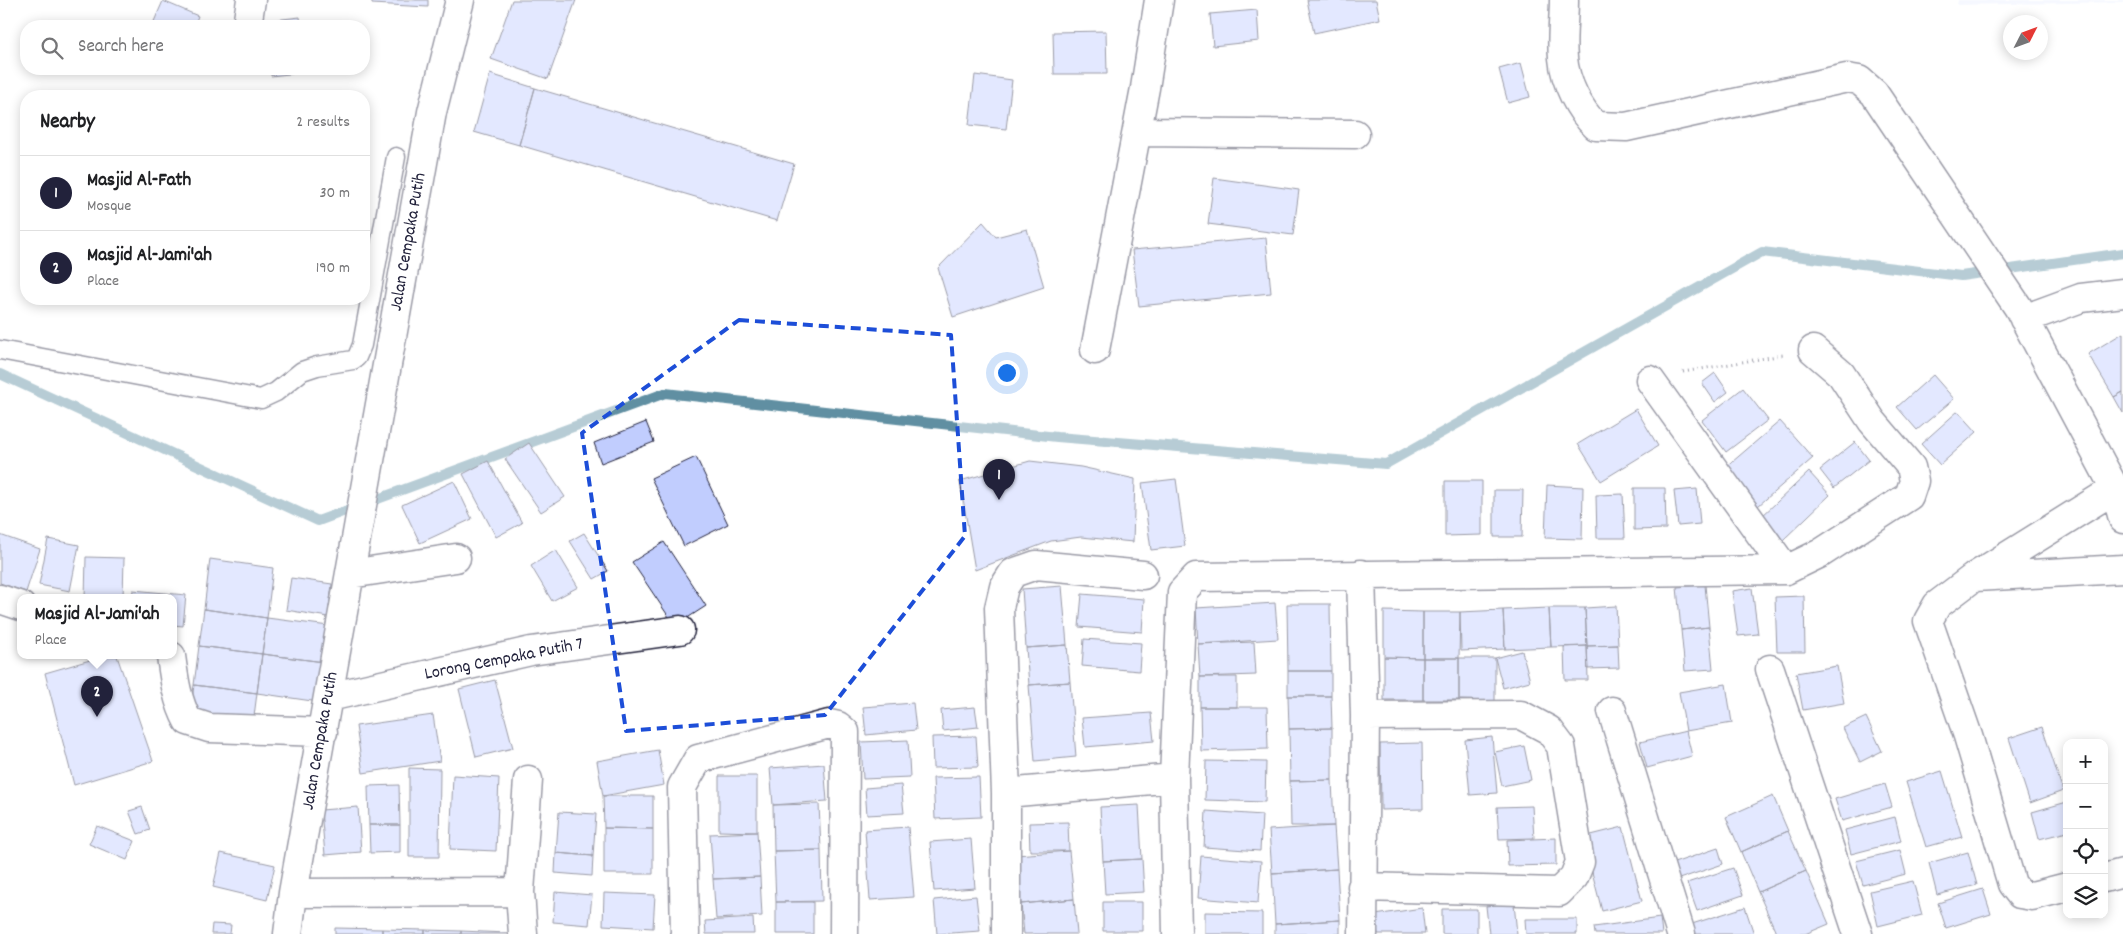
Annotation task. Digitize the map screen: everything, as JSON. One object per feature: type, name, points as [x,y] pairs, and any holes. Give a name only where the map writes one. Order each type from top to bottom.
[{"type":"street","points":[[248,20],[251,0]]},
{"type":"street","name":"Jalan Cempaka Putih","points":[[288,934],[293,894],[432,112],[460,0]]},
{"type":"street","points":[[1095,350],[1137,132],[1159,0]]},
{"type":"street","points":[[1564,0],[1563,59],[1572,89],[1586,116],[1596,126],[1626,127],[1847,78],[1859,80],[1874,93],[2021,313],[2115,489],[2123,519]]},
{"type":"street","points":[[1137,132],[1355,134]]},
{"type":"street","points":[[2021,313],[2080,298],[2123,293]]},
{"type":"street","points":[[1177,934],[1174,778],[1182,592],[1188,583],[1196,577],[1786,570],[1821,553],[1909,496],[1914,481],[1911,467],[1872,421],[1841,374],[1813,350]]},
{"type":"street","points":[[1650,380],[1786,570]]},
{"type":"street","points":[[2063,889],[2032,896],[2020,894],[2012,884],[1968,736],[1928,620],[1937,605],[1974,577],[2115,489]]},
{"type":"street","points":[[350,574],[456,558]]},
{"type":"street","points":[[1006,934],[1006,792],[999,608],[1004,587],[1013,573],[1036,565],[1143,575]]},
{"type":"street","points":[[1974,577],[2123,569]]},
{"type":"street","points":[[1361,574],[1365,716],[1362,934]]},
{"type":"street","points":[[0,599],[17,605]]},
{"type":"street","name":"Lorong Cempaka Putih 7","points":[[329,697],[531,651],[680,630]]},
{"type":"street","points":[[171,659],[181,709],[188,721],[209,728],[323,732]]},
{"type":"street","points":[[1770,669],[1858,934]]},
{"type":"street","points":[[1612,711],[1681,934]]},
{"type":"street","points":[[1362,887],[1559,892],[1574,877],[1580,862],[1561,746],[1549,730],[1521,715],[1365,716]]},
{"type":"street","points":[[684,934],[682,787],[698,759],[829,724],[838,726],[845,732],[844,934]]},
{"type":"street","points":[[1006,792],[1174,778]]},
{"type":"street","points":[[523,934],[520,892],[528,780]]},
{"type":"street","points":[[2108,877],[2123,873]]},
{"type":"street","points":[[293,894],[520,892]]},
{"type":"lane","points":[[370,301],[396,157]]},
{"type":"lane","points":[[0,350],[261,399],[276,392],[302,371],[317,366],[353,360],[357,357],[362,345],[369,305]]},
{"type":"path","points":[[1650,380],[1716,366],[1813,350]]},
{"type":"highlighted area","points":[[739,320],[951,335],[965,536],[825,715],[626,731],[582,433]]},
{"type":"shaded area","points":[[1958,0],[2123,0],[2123,2],[1957,5]]},
{"type":"building","points":[[372,0],[428,0],[428,7],[372,4]]},
{"type":"building","points":[[512,0],[576,0],[548,79],[491,59]]},
{"type":"building","points":[[1307,0],[1376,0],[1380,19],[1314,33]]},
{"type":"building","points":[[163,1],[198,16],[196,20],[155,20]]},
{"type":"building","points":[[1257,10],[1259,41],[1213,46],[1210,14]]},
{"type":"building","points":[[300,17],[300,20],[274,20]]},
{"type":"building","points":[[1106,31],[1107,74],[1054,74],[1053,32]]},
{"type":"building","points":[[1521,63],[1530,97],[1508,103],[1499,69]]},
{"type":"building","points":[[490,74],[535,88],[519,145],[474,132]]},
{"type":"building","points":[[975,75],[1012,80],[1006,129],[969,125]]},
{"type":"building","points":[[535,88],[794,164],[777,221],[519,145]]},
{"type":"building","points":[[1214,178],[1299,190],[1293,235],[1208,224]]},
{"type":"building","points":[[983,222],[996,237],[1027,229],[1044,287],[953,317],[938,268]]},
{"type":"building","points":[[1266,238],[1271,293],[1139,306],[1132,250]]},
{"type":"building","points":[[2123,333],[2123,392],[2114,397],[2088,354]]},
{"type":"building","points":[[1715,373],[1728,392],[1715,402],[1702,383]]},
{"type":"building","points":[[1933,375],[1954,399],[1917,430],[1897,407]]},
{"type":"building","points":[[1743,388],[1768,420],[1726,452],[1702,420]]},
{"type":"building","points":[[2123,392],[2123,413],[2114,397]]},
{"type":"building","points":[[1636,409],[1658,446],[1601,481],[1578,444]]},
{"type":"building","points":[[1958,411],[1977,432],[1940,465],[1921,444]]},
{"type":"building","points":[[1780,421],[1813,458],[1758,506],[1725,468]]},
{"type":"building","points":[[646,422],[654,442],[601,463],[594,443]]},
{"type":"building","points":[[1855,442],[1869,460],[1834,488],[1820,470]]},
{"type":"building","points":[[529,443],[565,497],[541,512],[505,459]]},
{"type":"building","points":[[696,457],[728,524],[684,546],[651,478]]},
{"type":"building","points":[[488,461],[522,523],[496,537],[463,474]]},
{"type":"building","points":[[1030,461],[1081,467],[1135,479],[1133,542],[1081,537],[1051,541],[975,570],[960,481]]},
{"type":"building","points":[[1809,472],[1830,495],[1783,540],[1761,517]]},
{"type":"building","points":[[1176,479],[1185,546],[1151,550],[1142,483]]},
{"type":"building","points":[[454,481],[472,519],[420,543],[402,505]]},
{"type":"building","points":[[1445,481],[1482,481],[1482,535],[1445,536]]},
{"type":"building","points":[[1547,485],[1583,487],[1582,539],[1545,538]]},
{"type":"building","points":[[1634,488],[1665,488],[1666,529],[1634,530]]},
{"type":"building","points":[[1697,489],[1700,524],[1678,526],[1674,491]]},
{"type":"building","points":[[1494,490],[1523,490],[1522,537],[1494,537]]},
{"type":"building","points":[[1623,494],[1625,538],[1597,538],[1596,495]]},
{"type":"building","points":[[584,533],[608,571],[594,579],[570,541]]},
{"type":"building","points":[[0,535],[40,549],[26,592],[0,583]]},
{"type":"building","points":[[48,539],[79,545],[70,591],[39,585]]},
{"type":"building","points":[[664,542],[706,606],[675,626],[632,562]]},
{"type":"building","points":[[556,550],[578,587],[552,601],[531,566]]},
{"type":"building","points":[[86,557],[124,558],[123,594],[85,594]]},
{"type":"building","points":[[210,559],[273,568],[267,618],[204,609]]},
{"type":"building","points":[[291,578],[332,584],[328,617],[286,610]]},
{"type":"building","points":[[1705,585],[1709,627],[1681,630],[1677,587]]},
{"type":"building","points":[[1062,586],[1067,645],[1026,648],[1022,589]]},
{"type":"building","points":[[1752,588],[1758,634],[1738,636],[1732,591]]},
{"type":"building","points":[[133,590],[175,594],[132,594]]},
{"type":"building","points":[[177,594],[186,595],[183,626],[177,625]]},
{"type":"building","points":[[1082,594],[1144,599],[1142,632],[1079,627]]},
{"type":"building","points":[[1804,596],[1805,652],[1777,652],[1775,597]]},
{"type":"building","points":[[1275,603],[1278,639],[1198,644],[1196,608]]},
{"type":"building","points":[[1287,604],[1330,604],[1331,671],[1288,671]]},
{"type":"building","points":[[1616,606],[1618,645],[1587,646],[1585,608]]},
{"type":"building","points":[[1549,608],[1585,608],[1587,646],[1551,647]]},
{"type":"building","points":[[1549,608],[1551,647],[1505,649],[1503,610]]},
{"type":"building","points":[[204,609],[267,618],[262,654],[199,646]]},
{"type":"building","points":[[1503,610],[1505,649],[1461,651],[1460,612]]},
{"type":"building","points":[[1384,611],[1423,612],[1423,658],[1384,657]]},
{"type":"building","points":[[1423,612],[1460,612],[1459,658],[1423,658]]},
{"type":"building","points":[[267,618],[329,626],[324,662],[262,654]]},
{"type":"building","points":[[1709,627],[1713,669],[1685,671],[1681,630]]},
{"type":"building","points":[[1084,639],[1141,643],[1139,671],[1082,666]]},
{"type":"building","points":[[1254,642],[1256,675],[1200,677],[1198,644]]},
{"type":"building","points":[[1067,645],[1070,682],[1029,685],[1026,648]]},
{"type":"building","points":[[1618,645],[1619,668],[1588,669],[1587,646]]},
{"type":"building","points":[[199,646],[262,654],[257,693],[194,685]]},
{"type":"building","points":[[1587,646],[1588,680],[1565,680],[1564,647]]},
{"type":"building","points":[[1522,651],[1530,681],[1503,688],[1495,658]]},
{"type":"building","points":[[262,654],[324,662],[319,702],[257,693]]},
{"type":"building","points":[[1384,657],[1423,658],[1423,700],[1384,700]]},
{"type":"building","points":[[1423,658],[1459,658],[1459,700],[1423,700]]},
{"type":"building","points":[[1459,658],[1495,658],[1495,701],[1459,700]]},
{"type":"building","points":[[94,659],[118,659],[153,761],[74,785],[45,673]]},
{"type":"building","points":[[1837,666],[1844,703],[1803,710],[1796,673]]},
{"type":"building","points":[[1288,671],[1331,671],[1331,696],[1288,696]]},
{"type":"building","points":[[1200,677],[1237,677],[1237,707],[1200,707]]},
{"type":"building","points":[[495,680],[513,748],[476,757],[459,689]]},
{"type":"building","points":[[1070,682],[1076,757],[1035,761],[1029,685]]},
{"type":"building","points":[[1726,684],[1732,723],[1686,731],[1679,692]]},
{"type":"building","points":[[194,685],[257,693],[253,724],[190,715]]},
{"type":"building","points":[[1288,696],[1331,696],[1332,728],[1289,729]]},
{"type":"building","points":[[913,703],[916,730],[866,735],[863,707]]},
{"type":"building","points":[[975,707],[978,727],[943,731],[941,710]]},
{"type":"building","points":[[1200,707],[1267,707],[1268,749],[1201,751]]},
{"type":"building","points":[[1151,713],[1154,741],[1085,747],[1082,718]]},
{"type":"building","points":[[433,715],[440,761],[363,773],[356,726]]},
{"type":"building","points":[[1866,717],[1882,751],[1860,762],[1843,728]]},
{"type":"building","points":[[2042,727],[2063,791],[2030,803],[2009,738]]},
{"type":"building","points":[[1332,728],[1332,780],[1290,781],[1289,729]]},
{"type":"building","points":[[1686,731],[1692,756],[1647,768],[1640,742]]},
{"type":"building","points":[[976,736],[978,767],[933,768],[932,737]]},
{"type":"building","points":[[1492,737],[1497,793],[1470,795],[1465,740]]},
{"type":"building","points":[[908,740],[910,777],[863,779],[861,742]]},
{"type":"building","points":[[1422,743],[1423,809],[1381,810],[1380,744]]},
{"type":"building","points":[[1524,746],[1531,780],[1502,786],[1495,752]]},
{"type":"building","points":[[658,750],[664,785],[603,796],[597,761]]},
{"type":"building","points":[[1206,761],[1266,762],[1265,802],[1205,800]]},
{"type":"building","points":[[824,764],[827,801],[773,805],[770,768]]},
{"type":"building","points":[[409,768],[440,769],[439,857],[409,857]]},
{"type":"building","points":[[1942,771],[1962,837],[1926,847],[1906,782]]},
{"type":"building","points":[[453,775],[499,778],[496,851],[450,849]]},
{"type":"building","points":[[719,776],[757,776],[757,832],[719,831]]},
{"type":"building","points":[[979,777],[981,817],[935,819],[933,778]]},
{"type":"building","points":[[1332,780],[1334,826],[1291,826],[1290,781]]},
{"type":"building","points":[[1885,784],[1892,807],[1842,821],[1835,799]]},
{"type":"building","points":[[399,785],[400,825],[369,825],[368,786]]},
{"type":"building","points":[[901,785],[904,813],[867,815],[865,788]]},
{"type":"building","points":[[603,796],[653,796],[653,829],[604,828]]},
{"type":"building","points":[[1773,796],[1788,831],[1741,852],[1726,817]]},
{"type":"building","points":[[2063,803],[2063,833],[2039,839],[2032,812]]},
{"type":"building","points":[[819,804],[821,850],[774,851],[773,805]]},
{"type":"building","points":[[1139,805],[1142,859],[1103,861],[1100,807]]},
{"type":"building","points":[[1532,806],[1534,838],[1499,839],[1497,807]]},
{"type":"building","points":[[142,807],[150,830],[138,834],[129,811]]},
{"type":"building","points":[[358,807],[361,852],[325,855],[321,810]]},
{"type":"building","points":[[1206,811],[1262,815],[1260,851],[1204,847]]},
{"type":"building","points":[[559,812],[596,814],[593,856],[556,853]]},
{"type":"building","points":[[1895,817],[1901,841],[1851,854],[1845,830]]},
{"type":"building","points":[[1068,822],[1069,851],[1030,851],[1029,823]]},
{"type":"building","points":[[369,825],[400,825],[400,852],[370,853]]},
{"type":"building","points":[[97,826],[135,841],[127,860],[89,844]]},
{"type":"building","points":[[1334,826],[1337,869],[1272,873],[1269,830]]},
{"type":"building","points":[[908,827],[914,897],[870,900],[865,830]]},
{"type":"building","points":[[1623,827],[1642,901],[1602,911],[1583,837]]},
{"type":"building","points":[[604,828],[653,829],[653,874],[604,874]]},
{"type":"building","points":[[1788,831],[1806,871],[1758,892],[1741,852]]},
{"type":"building","points":[[757,832],[760,877],[713,879],[710,834]]},
{"type":"building","points":[[1556,838],[1556,865],[1508,866],[1507,840]]},
{"type":"building","points":[[971,839],[975,888],[934,891],[930,842]]},
{"type":"building","points":[[1718,848],[1723,864],[1676,880],[1671,864]]},
{"type":"building","points":[[821,850],[822,901],[776,902],[774,851]]},
{"type":"building","points":[[1900,850],[1906,874],[1863,885],[1856,861]]},
{"type":"building","points":[[1069,851],[1074,899],[1021,904],[1016,855]]},
{"type":"building","points":[[1968,852],[1977,885],[1937,895],[1929,863]]},
{"type":"building","points":[[221,853],[275,865],[267,900],[213,887]]},
{"type":"building","points":[[556,853],[593,856],[592,876],[555,873]]},
{"type":"building","points":[[1201,856],[1261,861],[1258,903],[1198,898]]},
{"type":"building","points":[[1142,859],[1144,892],[1105,894],[1103,861]]},
{"type":"building","points":[[1733,868],[1743,895],[1697,911],[1687,883]]},
{"type":"building","points":[[1337,869],[1340,920],[1275,924],[1272,873]]},
{"type":"building","points":[[1806,871],[1829,924],[1805,934],[1777,934],[1758,892]]},
{"type":"building","points":[[760,877],[762,916],[716,919],[713,879]]},
{"type":"building","points":[[1913,881],[1922,915],[1878,926],[1870,891]]},
{"type":"building","points":[[1983,889],[1991,914],[1946,928],[1938,903]]},
{"type":"building","points":[[555,892],[592,895],[589,925],[553,922]]},
{"type":"building","points":[[604,893],[655,895],[653,928],[603,925]]},
{"type":"building","points":[[976,896],[980,931],[937,934],[934,900]]},
{"type":"building","points":[[1074,899],[1077,934],[1024,934],[1021,904]]},
{"type":"building","points":[[776,902],[813,902],[813,934],[776,934]]},
{"type":"building","points":[[1103,902],[1142,902],[1142,931],[1103,931]]},
{"type":"building","points":[[1514,903],[1517,934],[1489,934],[1486,906]]},
{"type":"building","points":[[1745,907],[1754,934],[1695,934],[1692,924]]},
{"type":"building","points":[[1422,908],[1425,934],[1378,934],[1375,915]]},
{"type":"building","points":[[1442,909],[1477,909],[1477,934],[1442,934]]},
{"type":"building","points":[[1205,912],[1262,913],[1262,934],[1205,934]]},
{"type":"building","points":[[753,918],[754,934],[706,934],[705,921]]},
{"type":"building","points":[[1660,918],[1662,934],[1595,934],[1594,927]]},
{"type":"building","points":[[1525,919],[1577,919],[1577,934],[1526,934]]},
{"type":"building","points":[[1340,920],[1340,934],[1275,934],[1275,924]]},
{"type":"building","points":[[212,924],[231,925],[230,934],[211,934]]},
{"type":"building","points":[[335,928],[382,929],[382,934],[335,934]]},
{"type":"building","points":[[382,929],[425,930],[425,934],[382,934]]},
{"type":"building","points":[[425,930],[461,931],[461,934],[425,934]]},
{"type":"building","points":[[461,931],[507,933],[507,934],[461,934]]},
{"type":"waterway","points":[[0,374],[318,521],[665,393],[1057,437],[1386,464],[1762,252],[1961,276],[2123,253]]},
{"type":"place","name":"Masjid Al-Fath","points":[[999,500]]},
{"type":"place","name":"Masjid Al-Jami'ah","points":[[97,717]]}]
